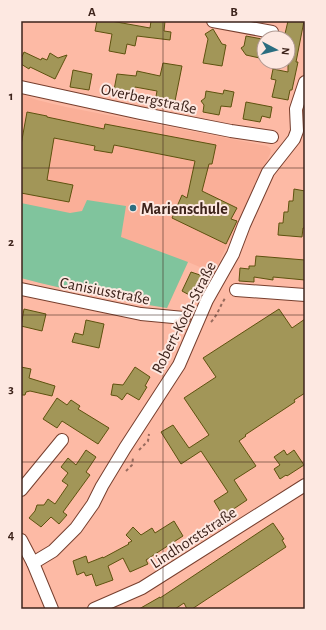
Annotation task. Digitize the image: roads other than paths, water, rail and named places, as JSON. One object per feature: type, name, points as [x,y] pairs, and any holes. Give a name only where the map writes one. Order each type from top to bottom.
[{"type":"street","points":[[213,21],[261,30]]},
{"type":"street","name":"Robert-Koch-Straße","points":[[33,563],[53,550],[76,528],[93,504],[125,448],[180,365],[207,300],[233,254],[247,218],[268,172],[294,139],[296,131],[296,109],[305,82]]},
{"type":"street","name":"Overbergstraße","points":[[21,87],[140,113],[231,131],[272,137]]},
{"type":"street","name":"Canisiusstraße","points":[[21,289],[142,314],[184,318]]},
{"type":"street","points":[[236,290],[305,295]]},
{"type":"street","points":[[21,490],[62,440]]},
{"type":"street","name":"Lindhorststraße","points":[[94,609],[142,588],[305,485]]},
{"type":"street","points":[[21,540],[33,563],[52,609]]},
{"type":"place","name":"Marienschule","points":[[133,208]]}]
